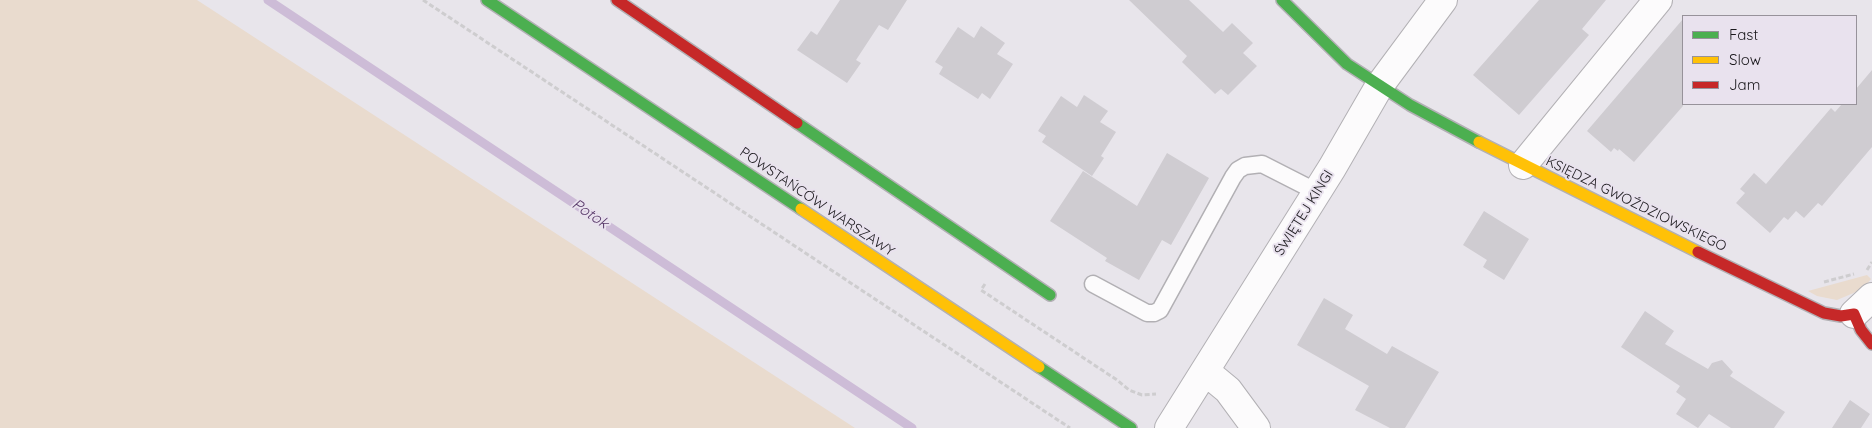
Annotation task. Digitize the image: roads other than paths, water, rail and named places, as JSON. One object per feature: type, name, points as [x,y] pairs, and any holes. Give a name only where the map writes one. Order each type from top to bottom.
[{"type":"street","name":"POWSTAŃCÓW WARSZAWY","points":[[487,0],[1131,428]]},
{"type":"street","points":[[617,0],[1050,295]]},
{"type":"street","name":"KSIĘDZA GWOŹDZIOWSKIEGO","points":[[1282,0],[1347,64],[1410,105],[1523,165],[1824,313],[1841,316],[1863,305]]},
{"type":"street","name":"ŚWIĘTEJ KINGI","points":[[1169,428],[1317,192],[1380,85],[1443,0]]},
{"type":"street","points":[[1523,165],[1658,0]]},
{"type":"street","name":"KSIĘDZA GWOŹDZIOWSKIEGO","points":[[1863,305],[1861,330],[1872,344]]},
{"type":"street","points":[[1205,371],[1228,390],[1256,428]]},
{"type":"lane","points":[[1093,284],[1147,313],[1154,313],[1160,310],[1232,177],[1245,166],[1262,164],[1317,192]]},
{"type":"waterway","name":"Potok","points":[[268,0],[912,428]]}]
